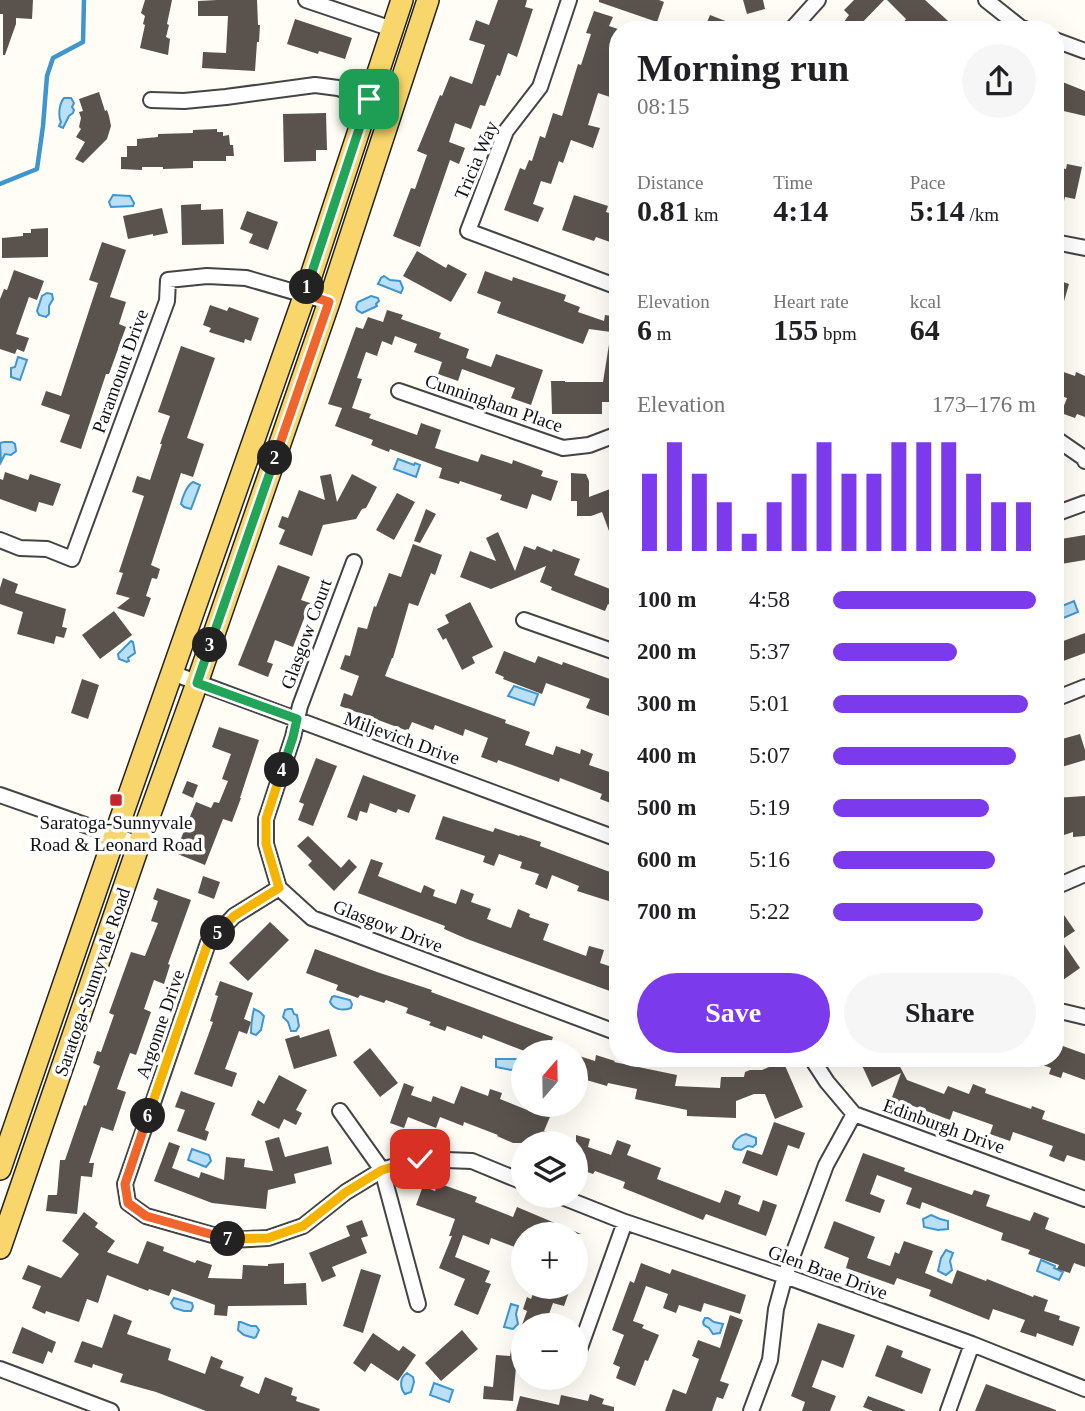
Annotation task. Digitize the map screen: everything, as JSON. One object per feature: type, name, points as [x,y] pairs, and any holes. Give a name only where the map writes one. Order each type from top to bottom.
[{"type":"main road","name":"Saratoga-Sunnyvale Road","points":[[0,1169],[305,294],[402,0]]},
{"type":"main road","name":"Saratoga-Sunnyvale Road","points":[[0,1248],[329,302],[428,0]]},
{"type":"street","points":[[306,0],[393,29]]},
{"type":"street","name":"Tricia Way","points":[[569,0],[540,88],[506,131],[468,231],[609,284]]},
{"type":"street","points":[[799,21],[818,0]]},
{"type":"street","points":[[985,0],[1012,21]]},
{"type":"street","points":[[1064,43],[1085,51]]},
{"type":"street","points":[[151,100],[184,101],[315,85],[338,88],[369,99]]},
{"type":"street","points":[[1064,244],[1085,248]]},
{"type":"street","name":"Paramount Drive","points":[[0,540],[20,548],[47,549],[72,559],[167,301],[168,280],[207,276],[246,278],[329,302]]},
{"type":"street","name":"Cunningham Place","points":[[399,391],[563,448],[589,445],[609,437]]},
{"type":"street","points":[[1064,444],[1085,461]]},
{"type":"street","points":[[1064,511],[1085,503]]},
{"type":"street","name":"Glasgow Court","points":[[297,719],[354,562]]},
{"type":"street","points":[[524,620],[609,650]]},
{"type":"street","name":"Miljevich Drive","points":[[172,673],[609,836]]},
{"type":"street","points":[[1064,695],[1085,687]]},
{"type":"street","points":[[279,888],[266,844],[266,819],[297,719]]},
{"type":"street","points":[[0,795],[139,844]]},
{"type":"street","points":[[1064,883],[1085,874]]},
{"type":"street","name":"Glasgow Drive","points":[[279,888],[312,918],[609,1030]]},
{"type":"street","name":"Argonne Drive","points":[[279,888],[234,916],[208,943],[125,1184],[128,1203],[146,1216],[230,1240],[268,1238],[303,1226],[346,1192],[382,1170]]},
{"type":"street","points":[[1064,1012],[1085,1017]]},
{"type":"street","name":"Edinburgh Drive","points":[[817,1067],[854,1114],[1085,1199]]},
{"type":"street","points":[[340,1111],[382,1170],[418,1304]]},
{"type":"street","points":[[751,1411],[770,1360],[776,1309],[785,1276],[826,1165],[854,1114]]},
{"type":"street","points":[[382,1170],[420,1159],[472,1161],[511,1177]]},
{"type":"street","name":"Glen Brae Drive","points":[[588,1207],[785,1276],[1085,1389]]},
{"type":"street","points":[[588,1325],[625,1222]]},
{"type":"street","points":[[948,1411],[972,1345]]},
{"type":"street","points":[[0,1369],[111,1411]]},
{"type":"water","points":[[64,98],[71,98],[74,110],[63,128],[59,126],[59,113]]},
{"type":"water","points":[[113,195],[130,196],[133,206],[111,207],[109,202]]},
{"type":"water","points":[[384,276],[400,281],[403,288],[401,293],[378,284]]},
{"type":"water","points":[[52,294],[53,299],[46,317],[39,315],[37,311],[42,296]]},
{"type":"water","points":[[371,296],[378,298],[377,306],[362,313],[357,310],[358,302]]},
{"type":"water","points":[[18,357],[27,360],[20,380],[11,377],[11,368],[15,367]]},
{"type":"water","points":[[0,443],[15,444],[16,451],[11,455],[5,454],[1,462]]},
{"type":"water","points":[[398,459],[420,465],[416,477],[394,469]]},
{"type":"water","points":[[193,482],[200,485],[191,509],[181,504]]},
{"type":"water","points":[[1074,601],[1078,612],[1064,618],[1064,605]]},
{"type":"water","points":[[131,641],[135,653],[127,662],[119,659],[118,654]]},
{"type":"water","points":[[514,686],[538,694],[534,705],[508,696]]},
{"type":"water","points":[[334,996],[350,1000],[351,1008],[342,1010],[334,1007],[330,1002]]},
{"type":"water","points":[[254,1009],[264,1016],[261,1030],[256,1035],[251,1033]]},
{"type":"water","points":[[288,1009],[292,1009],[297,1015],[299,1026],[296,1031],[291,1031],[283,1017]]},
{"type":"water","points":[[496,1059],[511,1059],[511,1070],[496,1067]]},
{"type":"water","points":[[746,1134],[756,1138],[756,1144],[741,1150],[735,1149],[733,1147],[736,1141]]},
{"type":"water","points":[[192,1149],[209,1155],[211,1161],[206,1167],[188,1160]]},
{"type":"water","points":[[931,1215],[948,1221],[948,1229],[924,1227],[923,1219]]},
{"type":"water","points":[[946,1250],[953,1253],[950,1261],[952,1270],[946,1275],[938,1271]]},
{"type":"water","points":[[1041,1260],[1063,1272],[1059,1280],[1037,1271]]},
{"type":"water","points":[[174,1298],[192,1303],[191,1311],[174,1308],[171,1303]]},
{"type":"water","points":[[511,1304],[518,1306],[516,1313],[511,1313],[511,1329],[504,1327]]},
{"type":"water","points":[[705,1318],[723,1324],[720,1333],[713,1334],[704,1325]]},
{"type":"water","points":[[239,1322],[256,1326],[259,1330],[256,1337],[244,1335],[238,1330]]},
{"type":"water","points":[[407,1373],[413,1377],[414,1382],[411,1392],[405,1394],[401,1383]]},
{"type":"water","points":[[434,1383],[453,1390],[449,1402],[430,1395]]},
{"type":"building","points":[[0,0],[33,0],[32,19],[16,18],[5,55],[3,55],[3,14],[0,14]]},
{"type":"building","points":[[145,0],[172,0],[166,37],[170,39],[168,55],[140,48],[145,25],[145,16],[141,13]]},
{"type":"building","points":[[257,0],[260,25],[255,71],[202,68],[203,52],[226,53],[228,16],[198,16],[198,1]]},
{"type":"building","points":[[498,0],[527,0],[525,7],[533,9],[517,57],[508,53],[500,76],[497,75],[485,106],[480,105],[471,129],[455,123],[449,142],[465,148],[459,164],[450,160],[420,247],[393,236],[427,155],[417,151],[450,76],[472,84],[485,45],[469,40],[476,20],[489,25]]},
{"type":"building","points":[[743,0],[763,0],[765,9],[747,14]]},
{"type":"building","points":[[854,0],[884,0],[864,21],[845,21],[849,15],[844,10]]},
{"type":"building","points":[[887,0],[925,0],[948,21],[904,21],[906,19]]},
{"type":"building","points":[[599,2],[664,2],[657,21],[654,21]]},
{"type":"building","points":[[594,11],[613,17],[609,21],[609,97],[598,93],[588,125],[600,128],[593,148],[571,140],[563,163],[559,161],[551,184],[541,181],[533,204],[544,208],[538,222],[504,210],[520,168],[525,170],[529,160],[532,161],[540,136],[545,138],[553,113],[562,116],[578,64],[581,65],[591,34],[586,33]]},
{"type":"building","points":[[710,15],[725,21],[708,21]]},
{"type":"building","points":[[295,19],[352,38],[345,59],[287,44]]},
{"type":"building","points":[[1064,83],[1085,91],[1085,116],[1064,111]]},
{"type":"building","points":[[99,92],[111,126],[107,139],[83,163],[75,159],[85,142],[76,137],[81,129],[79,112],[83,111],[79,99]]},
{"type":"building","points":[[326,113],[327,150],[316,150],[316,161],[284,162],[283,114]]},
{"type":"building","points":[[217,129],[217,132],[223,132],[223,136],[229,135],[230,145],[233,145],[234,156],[226,156],[226,161],[193,161],[193,168],[121,169],[121,157],[127,157],[127,146],[137,146],[137,139],[158,137],[158,134]]},
{"type":"building","points":[[1067,164],[1082,167],[1075,199],[1065,197],[1064,201],[1064,169]]},
{"type":"building","points":[[574,195],[608,206],[606,212],[609,213],[609,242],[596,237],[594,241],[562,230]]},
{"type":"building","points":[[201,204],[201,210],[223,209],[224,244],[182,245],[181,205]]},
{"type":"building","points":[[162,208],[168,233],[128,239],[123,216]]},
{"type":"building","points":[[247,211],[278,222],[268,250],[249,243],[253,234],[240,229]]},
{"type":"building","points":[[48,228],[48,257],[2,258],[2,238],[23,236],[23,233],[31,233],[31,229]]},
{"type":"building","points":[[102,242],[126,250],[110,297],[126,302],[119,324],[126,327],[109,374],[106,374],[81,449],[60,442],[70,415],[41,405],[46,391],[61,396],[98,283],[89,280]]},
{"type":"building","points":[[417,251],[446,268],[448,264],[467,274],[451,302],[403,276]]},
{"type":"building","points":[[14,270],[44,281],[37,300],[29,297],[16,334],[29,338],[24,352],[17,349],[15,354],[0,349],[0,299],[4,289],[7,290]]},
{"type":"building","points":[[485,271],[512,281],[513,277],[566,295],[564,301],[580,307],[578,312],[604,321],[605,315],[609,316],[609,332],[589,329],[583,344],[497,313],[501,302],[477,293]]},
{"type":"building","points":[[1064,282],[1069,284],[1064,301]]},
{"type":"building","points":[[210,305],[227,311],[229,307],[259,318],[251,341],[245,339],[244,343],[209,332],[211,328],[203,325]]},
{"type":"building","points":[[387,310],[403,315],[401,319],[441,333],[439,338],[469,349],[466,358],[491,367],[496,354],[543,370],[531,405],[511,398],[515,388],[462,369],[458,381],[438,374],[442,362],[414,352],[417,344],[395,336],[392,345],[382,341],[377,356],[366,352],[357,378],[362,379],[352,408],[371,414],[369,418],[417,435],[421,423],[441,430],[435,448],[478,462],[481,454],[512,464],[513,460],[543,471],[541,476],[558,481],[551,501],[532,494],[527,509],[500,500],[502,495],[460,481],[459,484],[439,478],[442,468],[371,445],[373,440],[335,426],[342,408],[328,404],[356,327],[363,329],[368,317],[383,322]]},
{"type":"building","points":[[609,344],[609,402],[602,402],[602,414],[552,414],[551,381],[603,382]]},
{"type":"building","points":[[181,346],[215,358],[187,438],[204,444],[193,477],[181,473],[151,565],[160,569],[157,579],[152,578],[146,596],[151,598],[144,617],[117,608],[130,598],[116,594],[123,573],[119,572],[144,496],[132,492],[137,476],[150,480],[170,416],[158,412]]},
{"type":"building","points":[[1064,372],[1075,376],[1076,372],[1085,376],[1085,417],[1077,414],[1075,418],[1064,414],[1067,398],[1064,397]]},
{"type":"building","points":[[5,472],[28,480],[30,474],[61,484],[53,506],[39,502],[36,512],[0,499],[0,479],[3,480]]},
{"type":"building","points":[[571,473],[586,474],[589,497],[609,489],[609,531],[602,512],[591,516],[577,516],[577,501],[571,501]]},
{"type":"building","points":[[331,474],[337,502],[352,474],[377,487],[366,508],[362,509],[356,519],[323,525],[312,556],[279,544],[285,530],[278,527],[282,516],[288,518],[299,490],[325,500],[320,476]]},
{"type":"building","points":[[397,493],[415,502],[394,540],[376,530]]},
{"type":"building","points":[[426,509],[436,514],[420,543],[414,541]]},
{"type":"building","points":[[498,532],[515,571],[524,546],[535,550],[537,546],[552,552],[553,549],[580,559],[574,575],[609,589],[609,604],[605,611],[551,590],[552,587],[540,582],[546,566],[491,589],[460,577],[470,551],[496,561],[486,538]]},
{"type":"building","points":[[1085,535],[1085,560],[1064,564],[1064,538]]},
{"type":"building","points":[[413,544],[442,555],[435,575],[431,573],[418,606],[409,603],[385,676],[506,720],[505,723],[530,732],[525,745],[553,755],[556,746],[580,754],[581,749],[593,754],[589,765],[609,772],[609,802],[600,799],[602,794],[560,778],[559,782],[498,760],[497,763],[481,757],[488,738],[465,729],[463,736],[435,725],[433,730],[412,722],[408,731],[340,706],[344,693],[352,696],[359,676],[340,669],[345,655],[350,656],[358,627],[367,629],[389,573],[401,577]]},
{"type":"building","points":[[278,565],[310,577],[301,600],[310,603],[293,647],[275,640],[267,662],[273,664],[268,677],[238,665]]},
{"type":"building","points":[[3,578],[18,584],[15,593],[66,609],[62,627],[67,628],[64,638],[56,636],[54,644],[17,634],[23,612],[0,604]]},
{"type":"building","points":[[470,602],[493,647],[472,657],[475,663],[462,670],[446,638],[443,640],[437,629],[449,623],[445,615]]},
{"type":"building","points":[[114,611],[132,635],[100,659],[82,635]]},
{"type":"building","points":[[1085,633],[1085,653],[1064,661],[1064,641]]},
{"type":"building","points":[[504,651],[535,663],[538,656],[562,665],[563,662],[609,679],[609,716],[586,708],[590,699],[546,683],[542,694],[503,679],[504,677],[495,673]]},
{"type":"building","points":[[82,679],[99,685],[88,719],[71,713]]},
{"type":"building","points":[[219,727],[259,740],[232,822],[223,819],[205,865],[175,853],[196,802],[211,808],[214,802],[219,803],[228,781],[222,779],[231,754],[212,747]]},
{"type":"building","points":[[1080,734],[1085,760],[1064,766],[1064,738]]},
{"type":"building","points":[[316,758],[337,766],[313,826],[298,820],[304,804],[299,802]]},
{"type":"building","points":[[363,775],[416,795],[409,813],[398,809],[396,813],[370,803],[367,813],[360,811],[357,821],[347,817]]},
{"type":"building","points":[[187,781],[198,785],[193,798],[182,793]]},
{"type":"building","points":[[1085,796],[1085,836],[1073,837],[1073,832],[1064,835],[1064,797]]},
{"type":"building","points":[[443,816],[493,832],[495,828],[541,842],[540,846],[609,872],[609,901],[577,891],[579,886],[552,875],[547,889],[535,884],[539,874],[520,868],[522,862],[499,854],[494,866],[483,862],[485,856],[435,839]]},
{"type":"building","points":[[308,836],[341,868],[349,859],[357,867],[334,891],[308,865],[312,861],[297,846]]},
{"type":"building","points":[[371,859],[383,863],[378,876],[421,893],[424,885],[435,890],[433,896],[456,904],[461,889],[474,894],[471,902],[491,909],[487,919],[511,928],[518,909],[530,914],[529,917],[549,924],[543,940],[586,956],[589,946],[604,950],[600,963],[609,966],[609,991],[467,939],[444,929],[445,926],[358,893]]},
{"type":"building","points":[[203,876],[220,882],[214,899],[198,893]]},
{"type":"building","points":[[157,888],[191,900],[168,964],[170,965],[164,984],[154,980],[144,1009],[151,1012],[136,1055],[130,1053],[117,1089],[126,1092],[113,1131],[101,1127],[89,1163],[94,1163],[92,1177],[81,1176],[77,1214],[46,1211],[48,1195],[57,1195],[60,1160],[65,1160],[100,1066],[93,1063],[97,1051],[101,1052],[114,1015],[109,1013],[131,952],[145,956],[158,923],[151,921],[158,901],[153,899]]},
{"type":"building","points":[[1064,915],[1075,931],[1064,938]]},
{"type":"building","points":[[270,922],[289,940],[248,981],[229,963]]},
{"type":"building","points":[[1064,944],[1080,968],[1064,979]]},
{"type":"building","points":[[315,949],[432,990],[431,992],[553,1037],[552,1040],[511,1040],[511,1046],[447,1026],[445,1031],[429,1025],[431,1022],[406,1013],[408,1008],[386,1000],[384,1003],[360,995],[358,998],[336,990],[338,985],[306,973]]},
{"type":"building","points":[[220,981],[253,993],[244,1019],[251,1022],[247,1034],[239,1031],[225,1069],[237,1073],[232,1087],[194,1074],[213,1022],[210,1021]]},
{"type":"building","points":[[329,1029],[337,1056],[294,1069],[285,1039],[299,1035],[300,1038]]},
{"type":"building","points":[[1064,1046],[1085,1054],[1085,1080],[1063,1072],[1061,1078],[1049,1074],[1051,1068],[1048,1067],[1064,1067]]},
{"type":"building","points":[[370,1048],[398,1083],[380,1097],[353,1062]]},
{"type":"building","points":[[596,1055],[609,1059],[609,1067],[638,1067],[677,1075],[675,1086],[720,1088],[721,1077],[744,1077],[745,1072],[750,1070],[786,1067],[803,1107],[775,1119],[765,1094],[754,1094],[736,1101],[736,1118],[687,1116],[687,1110],[635,1099],[637,1089],[608,1083],[607,1086],[588,1080],[588,1059],[595,1061]]},
{"type":"building","points":[[863,1067],[900,1067],[907,1080],[944,1094],[948,1086],[969,1094],[973,1084],[986,1089],[985,1093],[1031,1109],[1032,1106],[1045,1111],[1042,1119],[1085,1134],[1085,1161],[1067,1155],[1064,1162],[1049,1156],[1053,1146],[1013,1132],[1010,1141],[990,1134],[993,1125],[953,1111],[950,1120],[891,1100],[901,1073],[872,1087]]},
{"type":"building","points":[[279,1075],[307,1090],[296,1110],[302,1113],[296,1125],[284,1119],[279,1129],[251,1115],[258,1100],[264,1104]]},
{"type":"building","points":[[404,1083],[414,1087],[411,1095],[431,1102],[433,1096],[454,1104],[461,1086],[488,1096],[490,1089],[502,1093],[500,1099],[511,1103],[511,1117],[550,1117],[544,1131],[511,1131],[511,1142],[464,1122],[463,1126],[440,1117],[436,1128],[408,1117],[404,1128],[390,1123]]},
{"type":"building","points":[[181,1091],[215,1103],[205,1130],[209,1132],[206,1141],[177,1131],[185,1110],[175,1107]]},
{"type":"building","points":[[774,1122],[805,1133],[799,1149],[788,1145],[777,1176],[742,1163],[747,1150],[762,1155]]},
{"type":"building","points":[[279,1137],[285,1157],[328,1146],[332,1164],[294,1174],[296,1183],[268,1190],[266,1209],[212,1203],[154,1181],[169,1142],[180,1146],[172,1168],[199,1178],[201,1172],[224,1180],[226,1157],[245,1159],[244,1167],[273,1171],[265,1141]]},
{"type":"building","points":[[617,1140],[631,1145],[627,1155],[661,1168],[657,1179],[720,1203],[725,1190],[741,1196],[738,1204],[759,1212],[763,1200],[777,1205],[766,1236],[706,1214],[703,1220],[623,1188],[625,1182],[595,1171],[593,1174],[588,1172],[588,1147],[611,1155]]},
{"type":"building","points":[[863,1153],[972,1195],[974,1190],[990,1195],[986,1206],[1030,1221],[1034,1212],[1049,1218],[1045,1229],[1085,1244],[1085,1267],[1074,1263],[1070,1273],[1057,1269],[1059,1265],[1028,1254],[1030,1250],[1001,1240],[1003,1233],[922,1202],[920,1209],[906,1204],[912,1188],[877,1175],[870,1194],[885,1200],[880,1213],[845,1201]]},
{"type":"building","points":[[438,1183],[477,1197],[475,1202],[513,1217],[517,1208],[519,1208],[553,1222],[511,1222],[511,1246],[491,1238],[489,1245],[463,1235],[455,1257],[490,1271],[485,1282],[491,1284],[478,1315],[454,1305],[465,1279],[439,1268],[452,1236],[449,1236],[455,1219],[416,1205],[423,1186],[435,1191]]},
{"type":"building","points":[[84,1212],[98,1223],[95,1227],[115,1241],[107,1252],[138,1264],[147,1241],[164,1247],[163,1251],[195,1263],[197,1260],[212,1265],[208,1278],[242,1279],[243,1265],[268,1266],[284,1263],[284,1284],[306,1283],[307,1305],[228,1306],[227,1316],[214,1315],[215,1305],[172,1289],[169,1296],[149,1289],[148,1291],[107,1275],[98,1303],[87,1299],[79,1322],[32,1308],[41,1286],[22,1279],[28,1265],[61,1278],[79,1254],[62,1241]]},
{"type":"building","points":[[362,1220],[368,1236],[361,1238],[367,1253],[332,1267],[336,1276],[322,1282],[309,1253],[350,1236],[346,1226]]},
{"type":"building","points":[[834,1221],[875,1237],[867,1258],[890,1266],[895,1252],[899,1254],[904,1241],[933,1251],[925,1273],[952,1284],[957,1270],[1048,1300],[1044,1311],[1060,1316],[1059,1320],[1080,1327],[1073,1346],[1037,1333],[1036,1337],[1020,1332],[1025,1320],[993,1309],[989,1320],[929,1296],[931,1290],[897,1278],[894,1285],[846,1268],[849,1258],[824,1248]]},
{"type":"building","points":[[641,1263],[670,1274],[672,1269],[746,1295],[740,1314],[704,1303],[701,1312],[679,1305],[676,1313],[663,1308],[668,1294],[646,1286],[633,1321],[659,1335],[635,1386],[616,1378],[620,1367],[613,1364],[624,1335],[612,1330],[630,1281],[634,1283]]},
{"type":"building","points":[[361,1269],[381,1275],[363,1333],[343,1326]]},
{"type":"building","points":[[526,1299],[566,1299],[564,1306],[553,1303],[549,1313],[526,1313],[523,1309]]},
{"type":"building","points":[[114,1314],[132,1321],[127,1334],[171,1349],[168,1360],[205,1374],[211,1356],[223,1361],[220,1368],[244,1377],[240,1386],[259,1394],[265,1377],[293,1388],[291,1395],[297,1397],[296,1401],[320,1409],[206,1411],[120,1382],[123,1374],[93,1364],[92,1368],[74,1362],[82,1341],[102,1348]]},
{"type":"building","points":[[730,1315],[743,1320],[720,1381],[729,1384],[723,1399],[717,1397],[712,1411],[665,1411],[673,1389],[686,1394],[699,1359],[692,1356],[698,1340],[720,1348]]},
{"type":"building","points":[[818,1323],[855,1335],[843,1368],[822,1360],[812,1387],[836,1396],[830,1411],[802,1411],[805,1402],[791,1396]]},
{"type":"building","points":[[22,1327],[56,1342],[52,1353],[48,1351],[43,1364],[12,1353]]},
{"type":"building","points":[[462,1330],[478,1349],[441,1381],[425,1363]]},
{"type":"building","points":[[373,1333],[399,1351],[403,1346],[416,1355],[398,1381],[371,1363],[365,1372],[353,1363]]},
{"type":"building","points":[[887,1345],[903,1351],[901,1357],[931,1369],[922,1394],[875,1376]]},
{"type":"building","points":[[511,1350],[513,1401],[483,1399],[484,1386],[493,1387],[496,1355],[510,1356]]},
{"type":"building","points":[[986,1384],[1056,1410],[1056,1411],[975,1411]]},
{"type":"building","points":[[590,1394],[604,1399],[602,1404],[614,1407],[614,1411],[516,1411],[520,1396],[559,1405],[561,1395],[588,1401]]},
{"type":"building","points":[[868,1396],[905,1411],[873,1411],[863,1407]]},
{"type":"waterway","points":[[0,184],[37,169],[47,76],[53,58],[83,42],[84,0]]},
{"type":"place","name":"Saratoga-Sunnyvale Road & Leonard Road","points":[[116,800]]},
{"type":"route","points":[[369,99],[305,294],[329,302],[197,683],[297,719],[266,819],[266,844],[279,888],[234,916],[208,943],[125,1184],[128,1203],[146,1216],[230,1240],[268,1238],[303,1226],[346,1192],[382,1170],[420,1159]]}]
